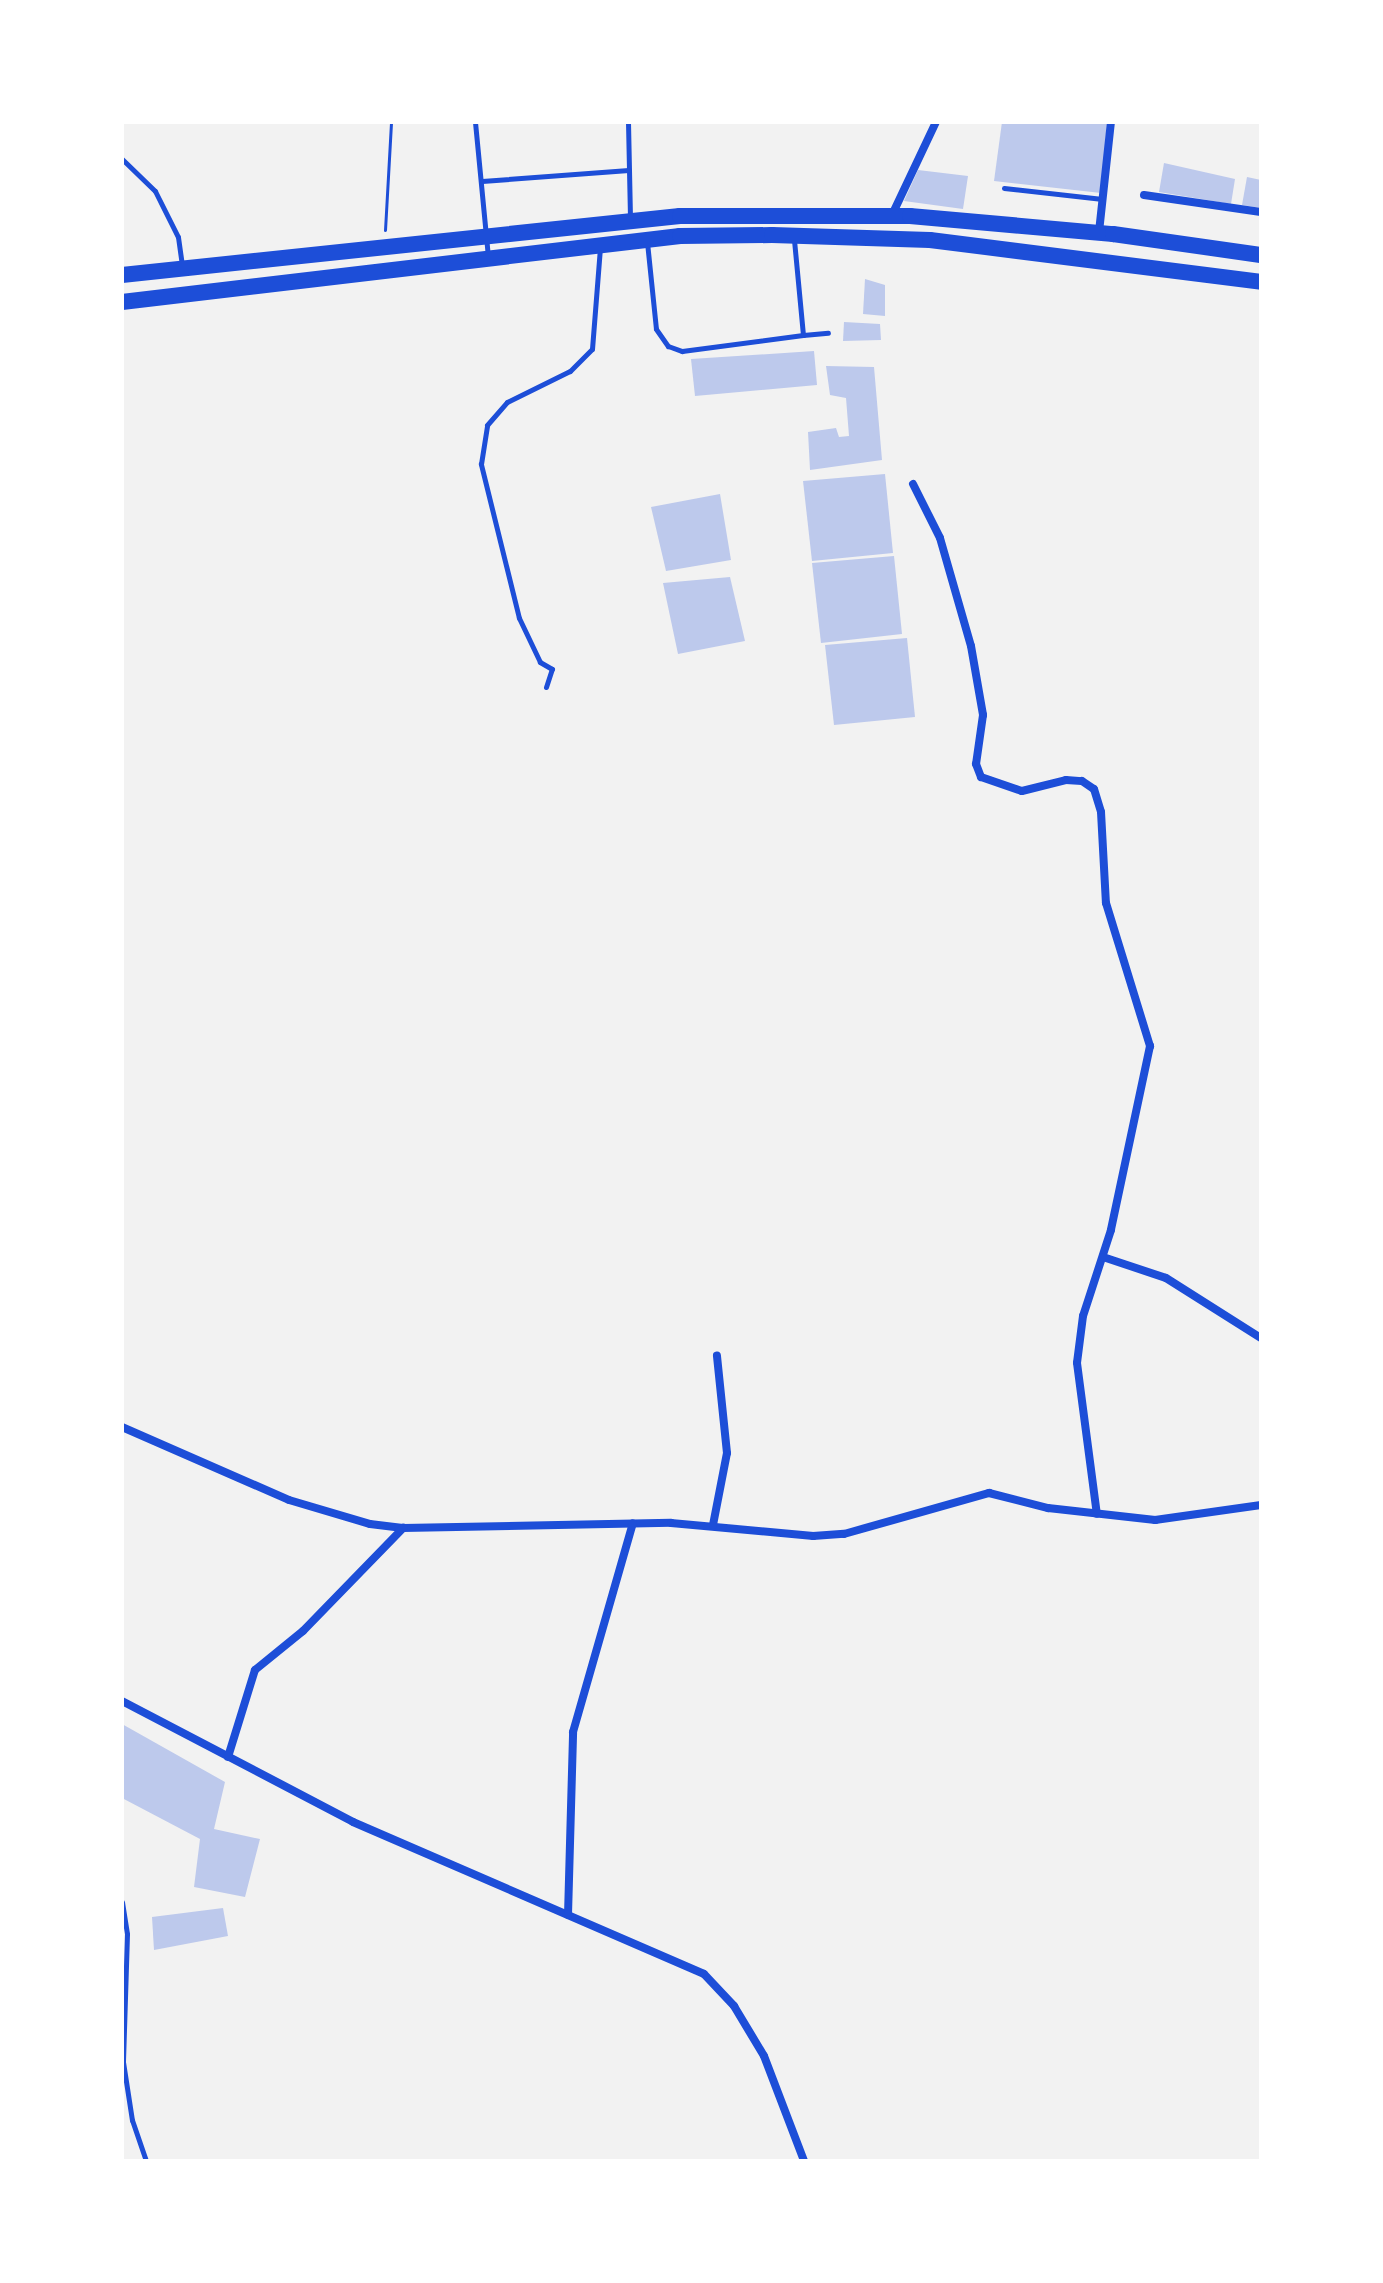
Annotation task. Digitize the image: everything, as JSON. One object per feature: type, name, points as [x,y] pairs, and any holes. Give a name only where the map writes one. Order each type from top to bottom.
[{"type":"highway","points":[[654,240],[660,217]]},
{"type":"highway","points":[[122,275],[660,217],[932,218],[1099,233],[1261,255]]},
{"type":"highway","points":[[930,240],[932,218]]},
{"type":"highway","points":[[122,302],[654,240],[794,236],[930,240],[1118,261],[1261,282]]},
{"type":"highway","points":[[1118,261],[1127,237]]},
{"type":"street","points":[[892,216],[936,122]]},
{"type":"street","points":[[1099,233],[1111,122]]},
{"type":"street","points":[[1144,195],[1261,212]]},
{"type":"street","points":[[913,484],[940,538],[971,646],[983,715],[976,764],[981,777],[1022,791],[1082,781],[1100,801],[1106,903],[1150,1046],[1145,1093],[1103,1257],[1083,1316],[1077,1363],[1097,1514]]},
{"type":"street","points":[[1103,1257],[1166,1278],[1261,1338]]},
{"type":"street","points":[[713,1525],[727,1453],[717,1356]]},
{"type":"street","points":[[122,1427],[289,1500],[370,1524],[403,1528],[633,1523],[713,1525],[813,1536],[844,1534],[989,1493],[1097,1514],[1155,1520],[1261,1505]]},
{"type":"street","points":[[568,1915],[573,1732],[633,1523]]},
{"type":"street","points":[[228,1757],[255,1670],[303,1631],[403,1528]]},
{"type":"street","points":[[122,1701],[353,1822],[704,1974],[724,1995],[764,2056],[804,2161]]},
{"type":"lane","points":[[475,122],[489,259]]},
{"type":"lane","points":[[628,122],[631,219]]},
{"type":"lane","points":[[122,159],[155,191],[178,237],[182,269]]},
{"type":"lane","points":[[482,181],[629,170]]},
{"type":"lane","points":[[1004,188],[1104,199]]},
{"type":"lane","points":[[794,236],[803,335]]},
{"type":"lane","points":[[654,240],[656,329],[668,346],[682,351],[828,333]]},
{"type":"lane","points":[[546,687],[552,669],[540,662],[519,618],[481,464],[487,425],[507,402],[570,371],[592,349],[600,246]]},
{"type":"lane","points":[[122,1902],[127,1934],[122,2062],[132,2120],[146,2161]]},
{"type":"path","points":[[384,246],[391,122]]},
{"type":"building","points":[[1002,122],[1107,122],[1101,193],[994,181]]},
{"type":"building","points":[[1164,163],[1235,179],[1231,204],[1159,192]]},
{"type":"building","points":[[918,170],[968,176],[963,209],[904,201]]},
{"type":"building","points":[[1247,177],[1261,180],[1261,208],[1242,205]]},
{"type":"building","points":[[865,279],[885,285],[885,316],[863,314]]},
{"type":"building","points":[[844,322],[880,324],[881,340],[843,341]]},
{"type":"building","points":[[814,351],[817,385],[695,396],[691,359]]},
{"type":"building","points":[[826,366],[874,367],[882,460],[810,470],[808,432],[836,428],[839,437],[849,436],[846,398],[830,395]]},
{"type":"building","points":[[885,474],[893,553],[812,561],[803,481]]},
{"type":"building","points":[[720,494],[731,560],[666,571],[651,507]]},
{"type":"building","points":[[894,556],[902,634],[821,643],[812,563]]},
{"type":"building","points":[[730,577],[745,641],[678,654],[663,583]]},
{"type":"building","points":[[907,638],[915,717],[834,725],[825,645]]},
{"type":"building","points":[[122,1724],[225,1782],[214,1829],[260,1839],[245,1897],[194,1887],[200,1839],[122,1798]]},
{"type":"building","points":[[223,1908],[228,1936],[154,1950],[152,1917]]}]
